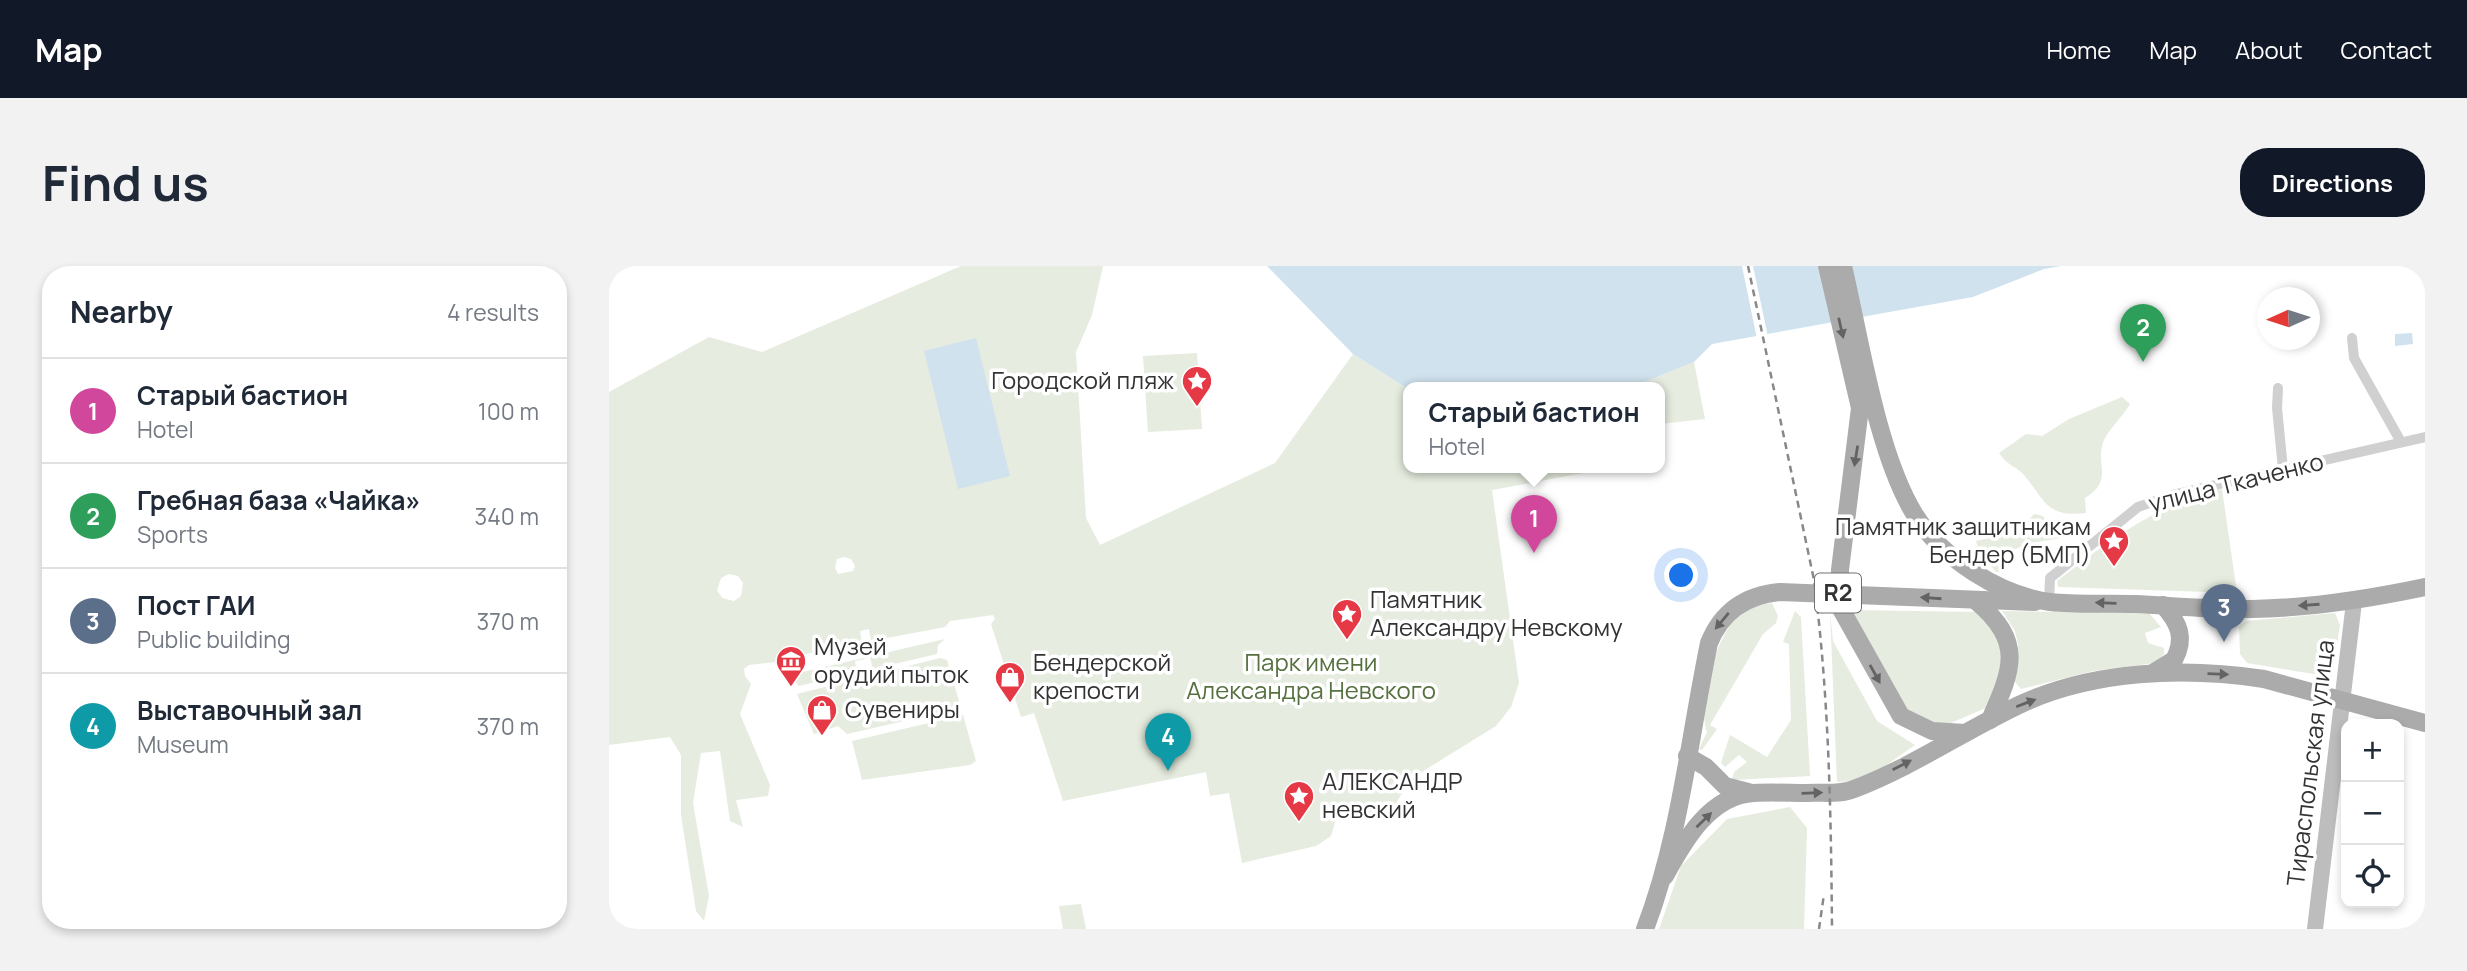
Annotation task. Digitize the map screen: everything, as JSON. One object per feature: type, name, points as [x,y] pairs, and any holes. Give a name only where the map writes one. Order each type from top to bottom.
[{"type":"main road","name":"R2","points":[[1826,266],[1863,387],[1896,476],[1916,517],[1938,545],[1984,578],[2049,601]]},
{"type":"main road","name":"R2","points":[[1843,266],[1863,387],[1860,429],[1839,580],[1840,609],[1901,716],[1932,731],[1965,733]]},
{"type":"main road","points":[[2163,606],[2254,609],[2354,602],[2425,587]]},
{"type":"main road","name":"R2","points":[[1645,929],[1665,876],[1684,841],[1705,817],[1727,802],[1752,793],[1840,792],[1856,789],[2022,704],[2061,690],[2149,674],[2166,667],[2179,651],[2180,628],[2163,606],[1976,601],[1868,593],[1756,594],[1735,607],[1716,626],[1709,643],[1665,876]]},
{"type":"main road","points":[[1976,601],[2005,631],[2010,648],[2008,681],[1990,720]]},
{"type":"main road","name":"Тираспольская улица","points":[[2315,929],[2354,602]]},
{"type":"main road","points":[[2149,674],[2240,675],[2341,699],[2425,723]]},
{"type":"main road","points":[[1688,757],[1706,766],[1724,786],[1752,793]]},
{"type":"street","points":[[2352,338],[2354,358],[2401,442]]},
{"type":"street","points":[[2278,388],[2283,469]]},
{"type":"street","name":"улица Ткаченко","points":[[2049,601],[2050,579],[2138,507],[2176,494],[2425,437]]},
{"type":"green space","name":"Парк имени Александра Невского","points":[[961,266],[1103,266],[1092,315],[1076,352],[1086,518],[1100,545],[1275,463],[1353,354],[1403,386],[1403,473],[1584,473],[1492,490],[1519,683],[1511,707],[1496,726],[1412,778],[1385,820],[1336,819],[1331,836],[1316,846],[1242,863],[1229,793],[1210,796],[1206,772],[1063,801],[1034,713],[1021,717],[991,624],[995,619],[993,615],[950,621],[945,627],[871,641],[869,629],[860,631],[862,643],[800,655],[795,660],[749,665],[744,669],[751,684],[740,714],[770,785],[768,796],[736,800],[743,827],[730,821],[720,751],[701,753],[693,803],[709,896],[704,921],[696,911],[681,815],[681,755],[670,737],[609,745],[609,392],[709,337],[762,352]],"holes":[[[837,559],[851,559],[855,566],[853,571],[838,574],[835,568]],[[729,574],[738,576],[743,583],[741,596],[734,601],[722,598],[717,590],[721,578]]]},
{"type":"green space","points":[[1197,353],[1202,429],[1148,432],[1143,356]]},
{"type":"green space","points":[[1694,362],[1705,419],[1665,423],[1665,382],[1644,382]]},
{"type":"green space","points":[[2122,397],[2130,404],[2104,440],[2102,478],[2094,491],[2085,498],[2086,513],[2062,513],[2054,510],[2024,475],[1999,453],[2026,434],[2042,436],[2069,419]]},
{"type":"green space","points":[[2222,489],[2237,593],[2058,587],[2057,581],[2135,525],[2177,503]]},
{"type":"green space","points":[[2034,514],[2043,516],[2050,528],[2073,527],[2078,535],[2027,544],[2004,554],[2002,563],[2005,572],[1996,572],[1979,552],[1976,541],[2020,531]]},
{"type":"green space","points":[[1772,603],[1778,616],[1776,623],[1763,634],[1710,725],[1717,729],[1702,750],[1699,749],[1707,732],[1707,685],[1718,648],[1726,632],[1745,610]]},
{"type":"green space","points":[[1852,610],[1979,612],[1984,615],[2007,655],[1988,707],[1944,726],[1907,715],[1851,615]]},
{"type":"green space","points":[[1795,611],[1801,617],[1810,776],[1732,780],[1734,772],[1747,762],[1739,755],[1725,767],[1721,763],[1730,735],[1767,757],[1791,720],[1789,644],[1783,642]]},
{"type":"green space","points":[[2002,611],[2149,613],[2161,627],[2145,633],[2148,643],[2164,648],[2164,654],[2155,663],[2093,671],[2021,689],[2015,682],[2018,644],[2015,631]]},
{"type":"green space","points":[[1830,612],[1833,641],[1877,721],[1915,745],[1865,780],[1837,782]]},
{"type":"green space","points":[[2335,613],[2340,625],[2332,677],[2247,663],[2240,654],[2239,627],[2246,621]]},
{"type":"green space","points":[[945,639],[938,645],[937,654],[873,669],[870,658],[855,661],[857,672],[799,686],[792,678],[794,674]]},
{"type":"green space","points":[[940,658],[947,660],[961,708],[847,734],[838,726],[814,734],[797,694]]},
{"type":"green space","points":[[963,715],[976,761],[970,765],[862,780],[852,741]]},
{"type":"green space","points":[[1790,807],[1807,828],[1804,929],[1659,929],[1681,866],[1727,819]]},
{"type":"green space","points":[[1081,904],[1086,929],[1063,929],[1059,906]]},
{"type":"water","points":[[1267,266],[2061,266],[2044,269],[1973,297],[1712,344],[1694,362],[1644,382],[1403,382],[1403,386],[1353,354]]},
{"type":"water","points":[[2412,333],[2413,344],[2395,346],[2395,334]]},
{"type":"water","points":[[976,338],[1010,476],[958,489],[924,351]]},
{"type":"pier","points":[[1742,266],[1753,266],[1768,337],[1757,339]]},
{"type":"railway","points":[[1748,266],[1814,580],[1826,710],[1832,929]]},
{"type":"railway","points":[[1819,929],[1824,894]]},
{"type":"place","name":"Гребная база «Чайка»","points":[[2143,362]]},
{"type":"place","name":"Городской пляж","points":[[1197,408]]},
{"type":"place","name":"Старый бастион","points":[[1534,553]]},
{"type":"place","name":"Памятник защитникам Бендер (БМП)","points":[[2114,568]]},
{"type":"place","name":"Памятник Александру Невскому","points":[[1347,641]]},
{"type":"place","name":"Пост ГАИ","points":[[2224,642]]},
{"type":"place","name":"Музей орудий пыток","points":[[791,688]]},
{"type":"place","name":"Бендерской крепости","points":[[1010,704]]},
{"type":"place","name":"Сувениры","points":[[822,737]]},
{"type":"place","name":"Выставочный зал","points":[[1168,771]]},
{"type":"place","name":"АЛЕКСАНДР невский","points":[[1299,823]]}]
